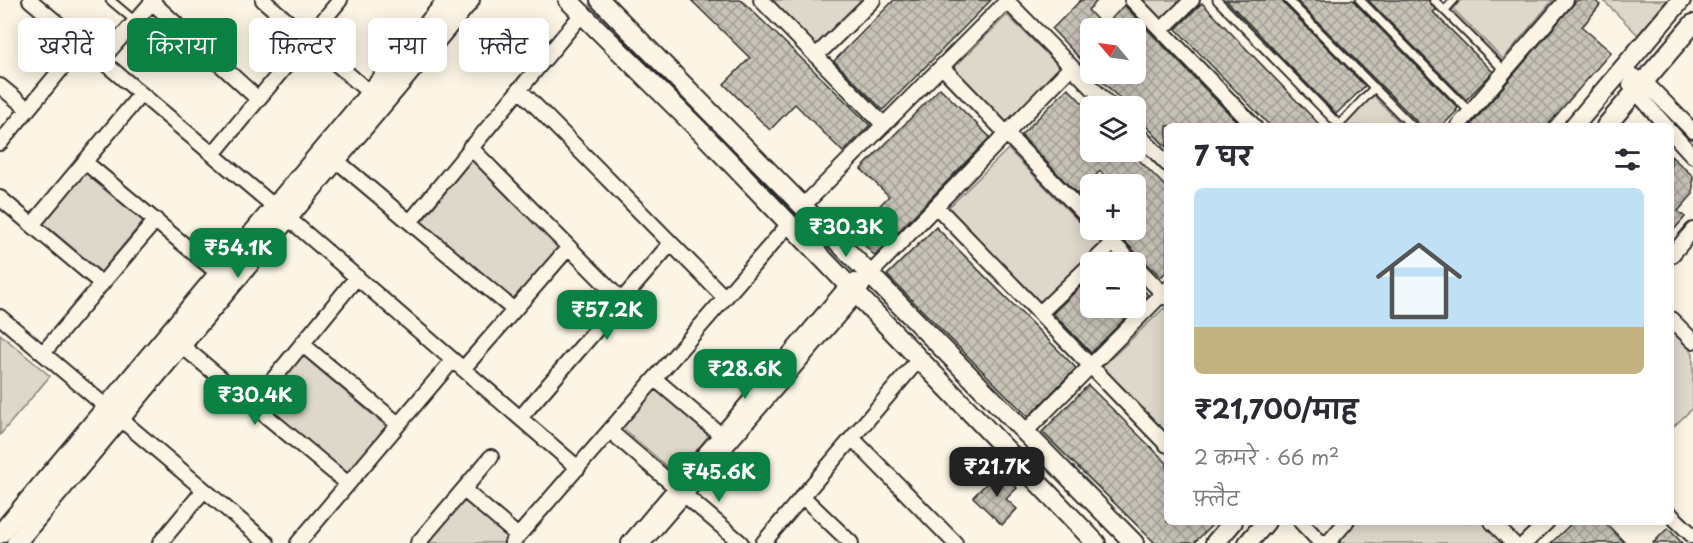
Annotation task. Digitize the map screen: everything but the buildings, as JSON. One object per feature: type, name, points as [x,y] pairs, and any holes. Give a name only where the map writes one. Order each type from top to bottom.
[{"type":"street","points":[[30,0],[51,18]]},
{"type":"street","points":[[263,0],[284,18]]},
{"type":"street","points":[[325,18],[340,0]]},
{"type":"street","points":[[0,534],[113,413],[181,345],[370,93],[448,0]]},
{"type":"street","points":[[16,543],[219,274],[336,160],[470,0]]},
{"type":"street","points":[[568,0],[703,134],[919,359],[1086,540]]},
{"type":"street","points":[[600,0],[1134,543]]},
{"type":"street","points":[[761,0],[884,125]]},
{"type":"street","points":[[816,56],[873,0]]},
{"type":"street","points":[[1132,0],[1251,123]]},
{"type":"street","points":[[1161,30],[1192,0]]},
{"type":"street","points":[[1461,123],[1566,0]]},
{"type":"street","points":[[1577,123],[1681,0]]},
{"type":"street","points":[[138,18],[153,1],[258,99]]},
{"type":"street","points":[[803,206],[1006,1],[1100,96]]},
{"type":"street","points":[[410,222],[582,14]]},
{"type":"street","points":[[1609,123],[1693,24]]},
{"type":"street","points":[[115,44],[127,30]]},
{"type":"street","points":[[942,67],[1080,210]]},
{"type":"street","points":[[643,543],[721,435],[852,290],[1071,67]]},
{"type":"street","points":[[1621,70],[1693,131]]},
{"type":"street","points":[[0,143],[59,72]]},
{"type":"street","points":[[115,72],[578,468]]},
{"type":"street","points":[[213,154],[280,72]]},
{"type":"street","points":[[346,72],[370,93]]},
{"type":"street","points":[[0,86],[28,109]]},
{"type":"street","points":[[1639,87],[1664,123]]},
{"type":"street","points":[[519,89],[725,298]]},
{"type":"street","points":[[32,225],[141,94]]},
{"type":"street","points":[[1674,135],[1693,156]]},
{"type":"street","points":[[1146,142],[1164,161]]},
{"type":"street","points":[[470,147],[621,300]]},
{"type":"street","points":[[336,160],[514,310]]},
{"type":"street","points":[[86,162],[219,274]]},
{"type":"street","points":[[0,198],[102,284]]},
{"type":"street","points":[[936,206],[1164,442]]},
{"type":"street","points":[[44,353],[156,220]]},
{"type":"street","points":[[464,490],[515,540],[789,224]]},
{"type":"street","points":[[1674,252],[1693,230]]},
{"type":"street","points":[[1110,240],[1122,252]]},
{"type":"street","points":[[520,418],[671,243]]},
{"type":"street","points":[[1104,252],[1113,243]]},
{"type":"street","points":[[298,543],[398,424],[514,310],[569,247]]},
{"type":"street","points":[[1040,313],[1080,275]]},
{"type":"street","points":[[1146,275],[1164,292]]},
{"type":"street","points":[[253,404],[357,278]]},
{"type":"street","points":[[629,543],[681,490],[852,290]]},
{"type":"street","points":[[1025,432],[1164,294]]},
{"type":"street","points":[[0,317],[267,543]]},
{"type":"street","points":[[1674,321],[1693,341]]},
{"type":"street","points":[[302,344],[398,424]]},
{"type":"street","points":[[181,345],[348,484]]},
{"type":"street","points":[[763,543],[919,359]]},
{"type":"street","points":[[655,379],[721,435]]},
{"type":"street","points":[[610,430],[741,543]]},
{"type":"street","points":[[852,438],[955,543]]},
{"type":"street","points":[[418,543],[491,457]]},
{"type":"street","points":[[160,543],[204,490]]},
{"type":"street","points":[[802,496],[850,543]]},
{"type":"street","points":[[1674,517],[1693,536]]},
{"type":"street","points":[[1215,543],[1230,525]]},
{"type":"street","points":[[1248,543],[1263,525]]},
{"type":"street","points":[[1304,525],[1321,543]]},
{"type":"street","points":[[1328,543],[1343,525]]},
{"type":"street","points":[[1495,525],[1513,543]]},
{"type":"street","points":[[1525,543],[1544,525]]},
{"type":"lane","points":[[110,0],[131,18]]},
{"type":"lane","points":[[1217,0],[1335,123]]},
{"type":"lane","points":[[1288,0],[1409,123]]},
{"type":"lane","points":[[1360,0],[1470,112]]},
{"type":"lane","points":[[1434,0],[1504,71]]},
{"type":"lane","points":[[1444,10],[1454,0]]},
{"type":"lane","points":[[1341,123],[1374,88]]},
{"type":"shaded area","points":[[773,0],[866,0],[818,47]]},
{"type":"shaded area","points":[[1142,0],[1184,0],[1162,21]]},
{"type":"shaded area","points":[[1461,0],[1553,0],[1503,59],[1453,9]]},
{"type":"shaded area","points":[[1603,0],[1667,0],[1638,35]]},
{"type":"shaded area","points":[[1007,15],[1061,68],[1007,124],[952,70]]},
{"type":"shaded area","points":[[1373,95],[1400,123],[1347,123]]},
{"type":"shaded area","points":[[1008,149],[1080,223],[1080,240],[1097,240],[1101,244],[1093,252],[1080,252],[1080,264],[1040,303],[948,208]]},
{"type":"shaded area","points":[[471,160],[559,248],[515,301],[420,224]]},
{"type":"shaded area","points":[[86,171],[144,220],[101,272],[43,223]]},
{"type":"shaded area","points":[[1164,308],[1164,433],[1102,367]]},
{"type":"shaded area","points":[[1674,333],[1693,353],[1693,408],[1674,426]]},
{"type":"shaded area","points":[[0,334],[50,376],[0,435]]},
{"type":"shaded area","points":[[302,355],[388,428],[349,475],[262,402]]},
{"type":"shaded area","points":[[654,388],[709,436],[675,474],[621,426]]},
{"type":"shaded area","points":[[463,498],[508,536],[503,543],[425,543]]},
{"type":"shaded area","points":[[1353,525],[1485,525],[1502,543],[1337,543]]}]
